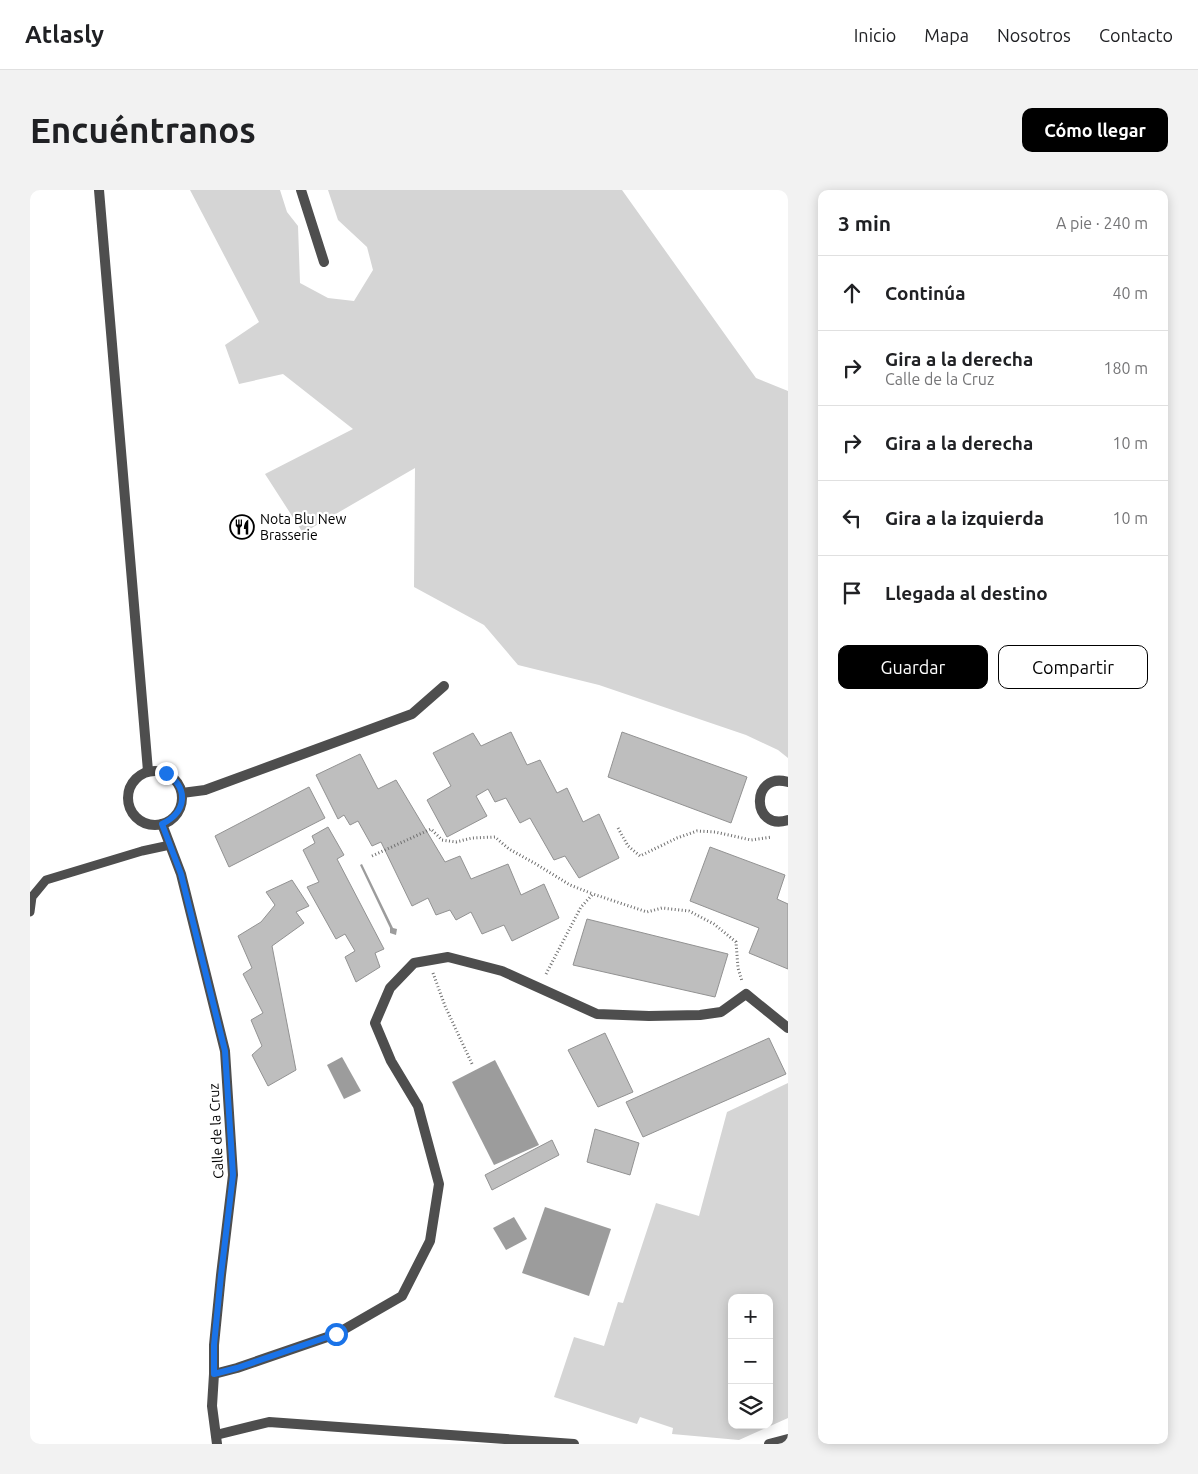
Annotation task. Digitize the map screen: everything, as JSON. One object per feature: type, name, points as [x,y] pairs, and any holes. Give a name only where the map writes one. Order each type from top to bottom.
[{"type":"street","points":[[99,190],[148,771]]},
{"type":"street","points":[[301,190],[324,262]]},
{"type":"street","points":[[182,793],[205,790],[412,714],[444,686]]},
{"type":"street","points":[[148,771],[166,773],[173,777],[179,784],[182,793],[180,808],[175,816],[162,824],[153,825],[137,819],[128,804],[130,788],[134,780],[148,771]]},
{"type":"street","points":[[787,822],[774,821],[768,818],[760,806],[760,799],[764,788],[770,783],[777,781],[788,782]]},
{"type":"street","name":"Calle de la Cruz","points":[[162,824],[181,874],[225,1051],[233,1175],[214,1345],[212,1406],[216,1439]]},
{"type":"street","points":[[214,1374],[336,1334],[402,1296],[430,1241],[439,1184],[418,1106],[390,1061],[375,1023],[390,988],[414,963],[448,957],[502,971],[597,1014],[700,1015],[722,1012],[746,994],[788,1028]]},
{"type":"street","points":[[216,1439],[269,1422],[574,1444]]},
{"type":"street","points":[[769,1444],[788,1439]]},
{"type":"lane","points":[[30,912],[32,897],[46,880],[142,851],[170,845]]},
{"type":"path","points":[[618,828],[628,846],[640,856],[697,830],[751,840],[779,836]]},
{"type":"path","points":[[372,856],[431,829],[442,840],[456,842],[472,838],[495,837],[509,849],[570,885],[647,912],[662,908],[689,911],[714,924],[736,942],[738,968],[746,994]]},
{"type":"path","points":[[539,988],[581,907],[593,894]]},
{"type":"path","points":[[428,960],[445,1006],[473,1066]]},
{"type":"shaded area","points":[[190,190],[280,190],[287,212],[298,226],[300,283],[328,298],[354,301],[373,270],[367,247],[338,220],[328,190],[622,190],[756,378],[788,391],[788,758],[778,750],[746,735],[599,685],[518,665],[484,625],[414,587],[415,468],[303,533],[265,474],[353,429],[283,374],[239,384],[225,345],[259,322]]},
{"type":"shaded area","points":[[362,864],[393,928],[397,929],[396,935],[390,933],[390,928],[360,865]]},
{"type":"shaded area","points":[[342,1057],[361,1091],[344,1099],[327,1065]]},
{"type":"shaded area","points":[[495,1060],[539,1145],[494,1165],[452,1082]]},
{"type":"shaded area","points":[[788,1083],[788,1418],[773,1425],[773,1294],[728,1294],[728,1429],[764,1429],[739,1440],[672,1434],[673,1428],[640,1417],[637,1424],[554,1397],[574,1337],[604,1346],[618,1302],[623,1303],[656,1203],[699,1216],[727,1112]]},
{"type":"shaded area","points":[[545,1207],[611,1229],[589,1296],[522,1273]]},
{"type":"shaded area","points":[[514,1217],[527,1239],[506,1250],[493,1228]]},
{"type":"building","points":[[511,732],[527,765],[540,760],[557,793],[567,788],[583,822],[599,814],[619,858],[579,878],[565,856],[554,860],[530,818],[520,823],[506,798],[495,802],[488,789],[476,796],[487,816],[447,837],[427,800],[451,786],[433,753],[473,733],[481,746]]},
{"type":"building","points":[[622,732],[747,777],[731,823],[608,777]]},
{"type":"building","points":[[360,754],[378,789],[396,780],[445,862],[460,856],[471,879],[508,864],[521,895],[544,884],[559,918],[512,941],[504,925],[482,934],[471,912],[456,920],[450,910],[436,915],[428,898],[412,906],[381,842],[372,846],[358,821],[350,825],[344,815],[338,819],[316,775]]},
{"type":"building","points":[[309,787],[325,818],[229,867],[215,836]]},
{"type":"building","points":[[328,827],[344,855],[337,859],[384,949],[375,953],[380,967],[356,982],[345,957],[355,951],[345,934],[336,939],[307,887],[319,882],[303,850],[315,843],[312,836]]},
{"type":"building","points":[[710,847],[785,875],[777,899],[788,904],[788,969],[749,953],[759,928],[690,901]]},
{"type":"building","points":[[292,880],[309,906],[296,912],[304,923],[272,946],[296,1070],[268,1086],[252,1055],[262,1046],[251,1020],[263,1013],[243,974],[252,968],[238,936],[261,922],[275,905],[266,892]]},
{"type":"building","points":[[587,919],[728,954],[715,997],[573,965]]},
{"type":"building","points":[[605,1033],[633,1092],[598,1107],[568,1050]]},
{"type":"building","points":[[769,1038],[786,1074],[643,1137],[626,1102]]},
{"type":"building","points":[[595,1129],[639,1143],[630,1175],[587,1162]]},
{"type":"building","points":[[552,1140],[559,1155],[492,1190],[485,1175]]},
{"type":"place","name":"Nota Blu New Brasserie","points":[[242,527]]},
{"type":"route","points":[[166,773],[179,784],[182,801],[175,816],[162,824],[181,874],[225,1051],[233,1175],[214,1345],[214,1374],[336,1334]]}]
